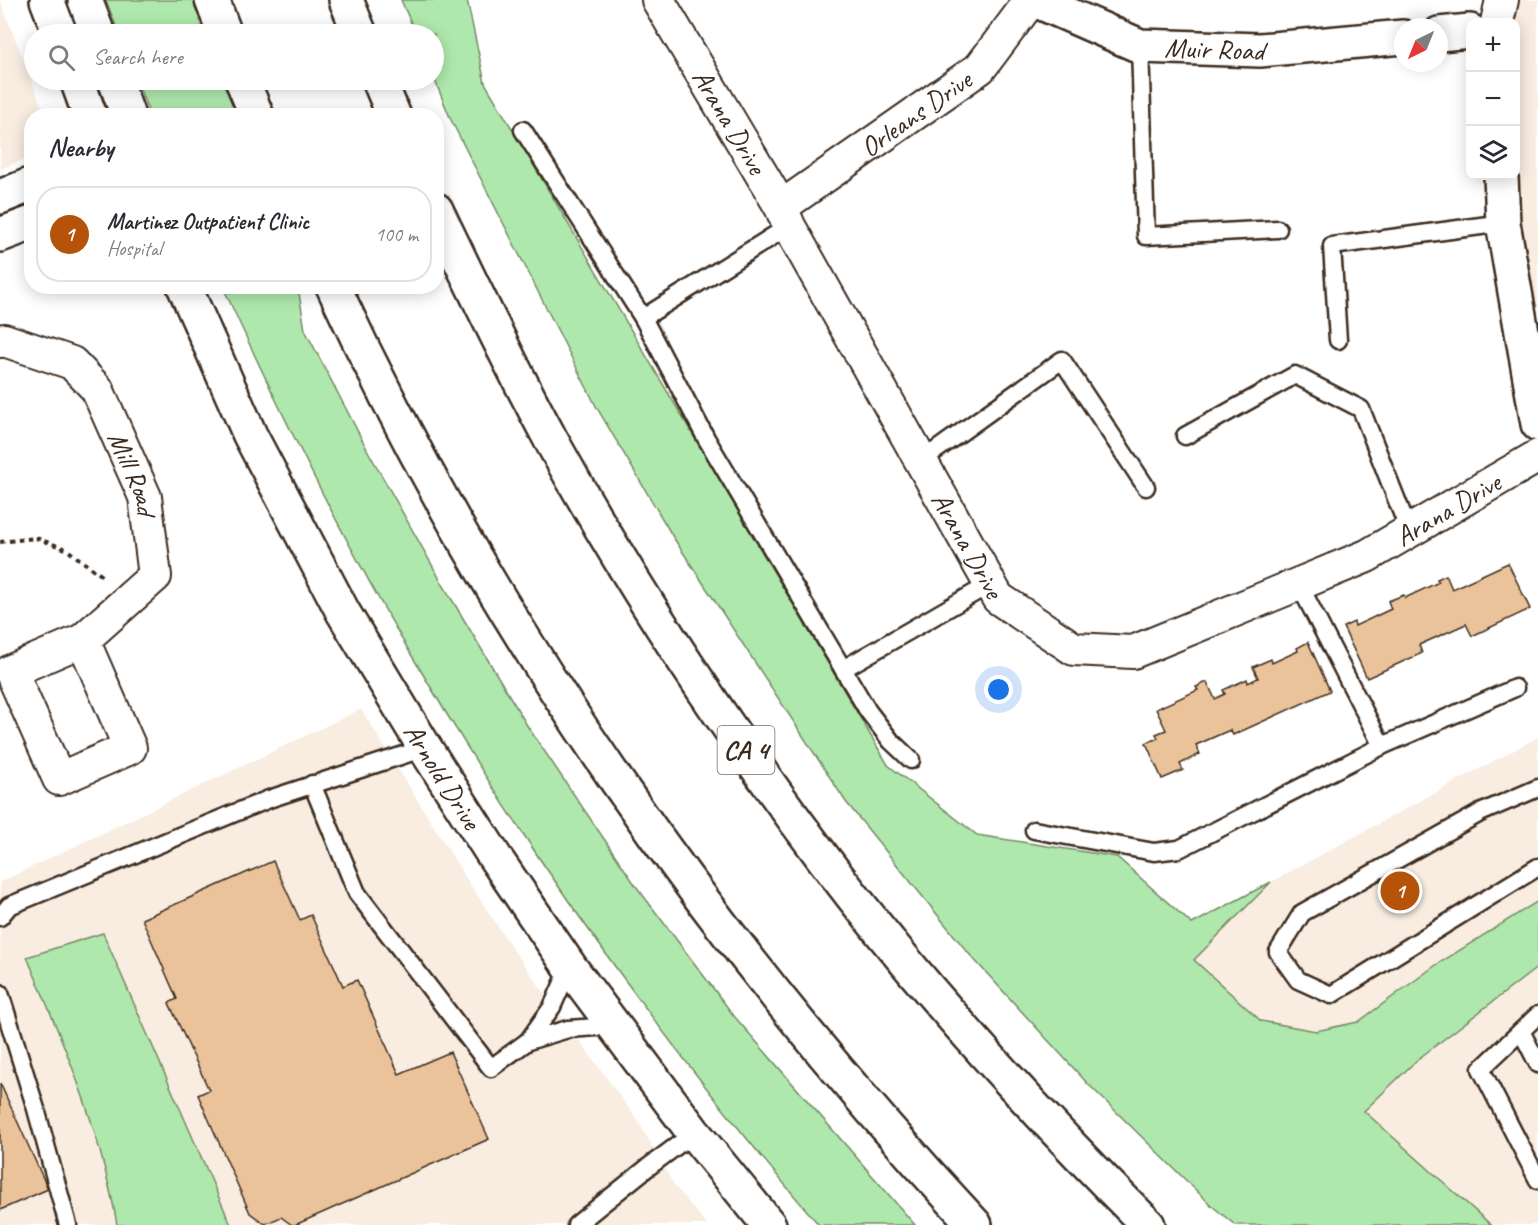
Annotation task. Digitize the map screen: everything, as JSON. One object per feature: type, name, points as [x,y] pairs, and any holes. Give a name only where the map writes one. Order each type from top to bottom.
[{"type":"main road","points":[[47,0],[56,24]]},
{"type":"main road","points":[[85,0],[94,24]]},
{"type":"main road","points":[[212,0],[221,24]]},
{"type":"main road","points":[[346,0],[356,24]]},
{"type":"main road","name":"Muir Road","points":[[1033,0],[1140,46],[1260,50],[1394,38]]},
{"type":"main road","points":[[1448,33],[1466,31]]},
{"type":"main road","points":[[81,90],[87,108]]},
{"type":"main road","points":[[119,90],[125,108]]},
{"type":"main road","points":[[246,90],[253,108]]},
{"type":"main road","points":[[383,90],[391,108]]},
{"type":"main road","points":[[1501,180],[1503,223],[1538,424]]},
{"type":"main road","points":[[0,197],[24,187]]},
{"type":"main road","points":[[0,235],[24,226]]},
{"type":"main road","name":"CA 4","points":[[444,227],[551,440],[624,565],[748,754],[825,860],[929,988],[1056,1131],[1148,1225]]},
{"type":"main road","name":"Arnold Drive","points":[[188,294],[250,435],[343,612],[425,748],[496,859],[612,1026],[694,1133],[769,1225]]},
{"type":"main road","points":[[337,294],[402,425],[471,550],[542,668],[621,789],[738,949],[794,1019],[885,1127],[975,1225]]},
{"type":"street","name":"Arana Drive","points":[[658,0],[785,216],[998,598],[1074,649],[1133,652],[1367,556],[1538,456]]},
{"type":"street","name":"Orleans Drive","points":[[785,216],[980,68],[1033,0]]},
{"type":"street","points":[[1498,18],[1502,0]]},
{"type":"street","name":"Mill Road","points":[[0,341],[4,340],[72,363],[97,389],[146,497],[155,576],[82,640]]},
{"type":"lane","points":[[1140,46],[1146,236],[1278,229]]},
{"type":"lane","points":[[522,130],[643,318],[706,438],[868,711],[891,741],[911,760]]},
{"type":"lane","points":[[643,318],[785,216]]},
{"type":"lane","points":[[1338,340],[1332,246],[1503,223]]},
{"type":"lane","points":[[921,461],[1062,360],[1146,487]]},
{"type":"lane","points":[[1185,436],[1295,375],[1361,409],[1409,531]]},
{"type":"lane","points":[[843,669],[990,584]]},
{"type":"lane","points":[[1299,584],[1382,746]]},
{"type":"lane","points":[[1034,830],[1154,852],[1179,849],[1382,746],[1515,688]]},
{"type":"lane","points":[[0,917],[9,906],[268,799],[425,748]]},
{"type":"lane","points":[[312,784],[357,893],[490,1068],[528,1041],[552,1008],[570,967]]},
{"type":"lane","points":[[1538,788],[1480,813],[1302,913],[1278,952],[1298,980],[1331,995],[1538,867]]},
{"type":"lane","points":[[0,993],[68,1225]]},
{"type":"lane","points":[[1538,1015],[1482,1069],[1538,1180]]},
{"type":"lane","points":[[528,1041],[568,1029],[612,1026]]},
{"type":"lane","points":[[1521,1031],[1538,1064]]},
{"type":"lane","points":[[576,1225],[694,1133]]},
{"type":"path","points":[[0,542],[36,538],[66,549],[130,597]]},
{"type":"shaded area","points":[[0,0],[24,61],[24,90],[35,90],[42,108],[24,108],[24,159],[0,169]]},
{"type":"shaded area","points":[[1502,0],[1538,0],[1538,424],[1503,223],[1515,180],[1520,180],[1520,18],[1498,18]]},
{"type":"shaded area","points":[[361,709],[514,951],[638,1121],[674,1185],[707,1225],[231,1225],[102,933],[27,958],[75,1072],[100,1150],[117,1225],[0,1225],[0,882]]},
{"type":"shaded area","points":[[1538,737],[1538,901],[1436,965],[1358,1022],[1316,1031],[1261,1021],[1194,960],[1271,882]]},
{"type":"shaded area","points":[[1538,967],[1538,1225],[1491,1225],[1364,1111],[1418,1059]]},
{"type":"green space","points":[[106,0],[212,0],[221,24],[115,24]]},
{"type":"green space","points":[[401,0],[467,0],[485,83],[888,765],[977,835],[1117,857],[1192,924],[1271,882],[1194,960],[1261,1021],[1316,1031],[1358,1022],[1436,965],[1538,901],[1538,967],[1418,1059],[1364,1111],[1491,1225],[1235,1225],[1211,1205],[1088,1084],[970,955],[846,802],[673,537],[597,408],[451,120],[439,90],[444,90],[444,24],[412,24]]},
{"type":"green space","points":[[140,90],[246,90],[254,108],[147,108]]},
{"type":"green space","points":[[226,294],[299,294],[305,330],[369,453],[445,588],[528,727],[636,886],[734,1016],[915,1225],[819,1225],[708,1090],[553,878],[457,731],[361,566],[312,474]]},
{"type":"green space","points":[[103,933],[231,1225],[117,1225],[97,1139],[70,1060],[27,957]]},
{"type":"building","points":[[1508,563],[1530,609],[1472,636],[1466,624],[1419,645],[1422,653],[1367,678],[1343,627],[1354,622],[1355,626],[1391,609],[1388,601],[1404,595],[1405,598],[1439,582],[1437,579],[1446,575],[1452,589]]},
{"type":"building","points":[[1308,642],[1330,691],[1233,735],[1230,730],[1196,745],[1200,754],[1180,764],[1183,770],[1162,779],[1146,743],[1158,738],[1156,734],[1166,730],[1156,709],[1198,690],[1196,687],[1207,682],[1215,699],[1225,694],[1223,690],[1247,679],[1248,683],[1258,678],[1253,667],[1271,659],[1272,663],[1298,651],[1297,648]]},
{"type":"building","points":[[273,861],[300,920],[311,915],[343,986],[357,980],[399,1074],[450,1052],[489,1139],[295,1225],[281,1217],[265,1224],[250,1213],[198,1095],[209,1090],[169,1003],[177,999],[142,919]]},
{"type":"building","points":[[0,1083],[48,1189],[0,1210]]},
{"type":"place","name":"Martinez Outpatient Clinic","points":[[1400,891]]}]
